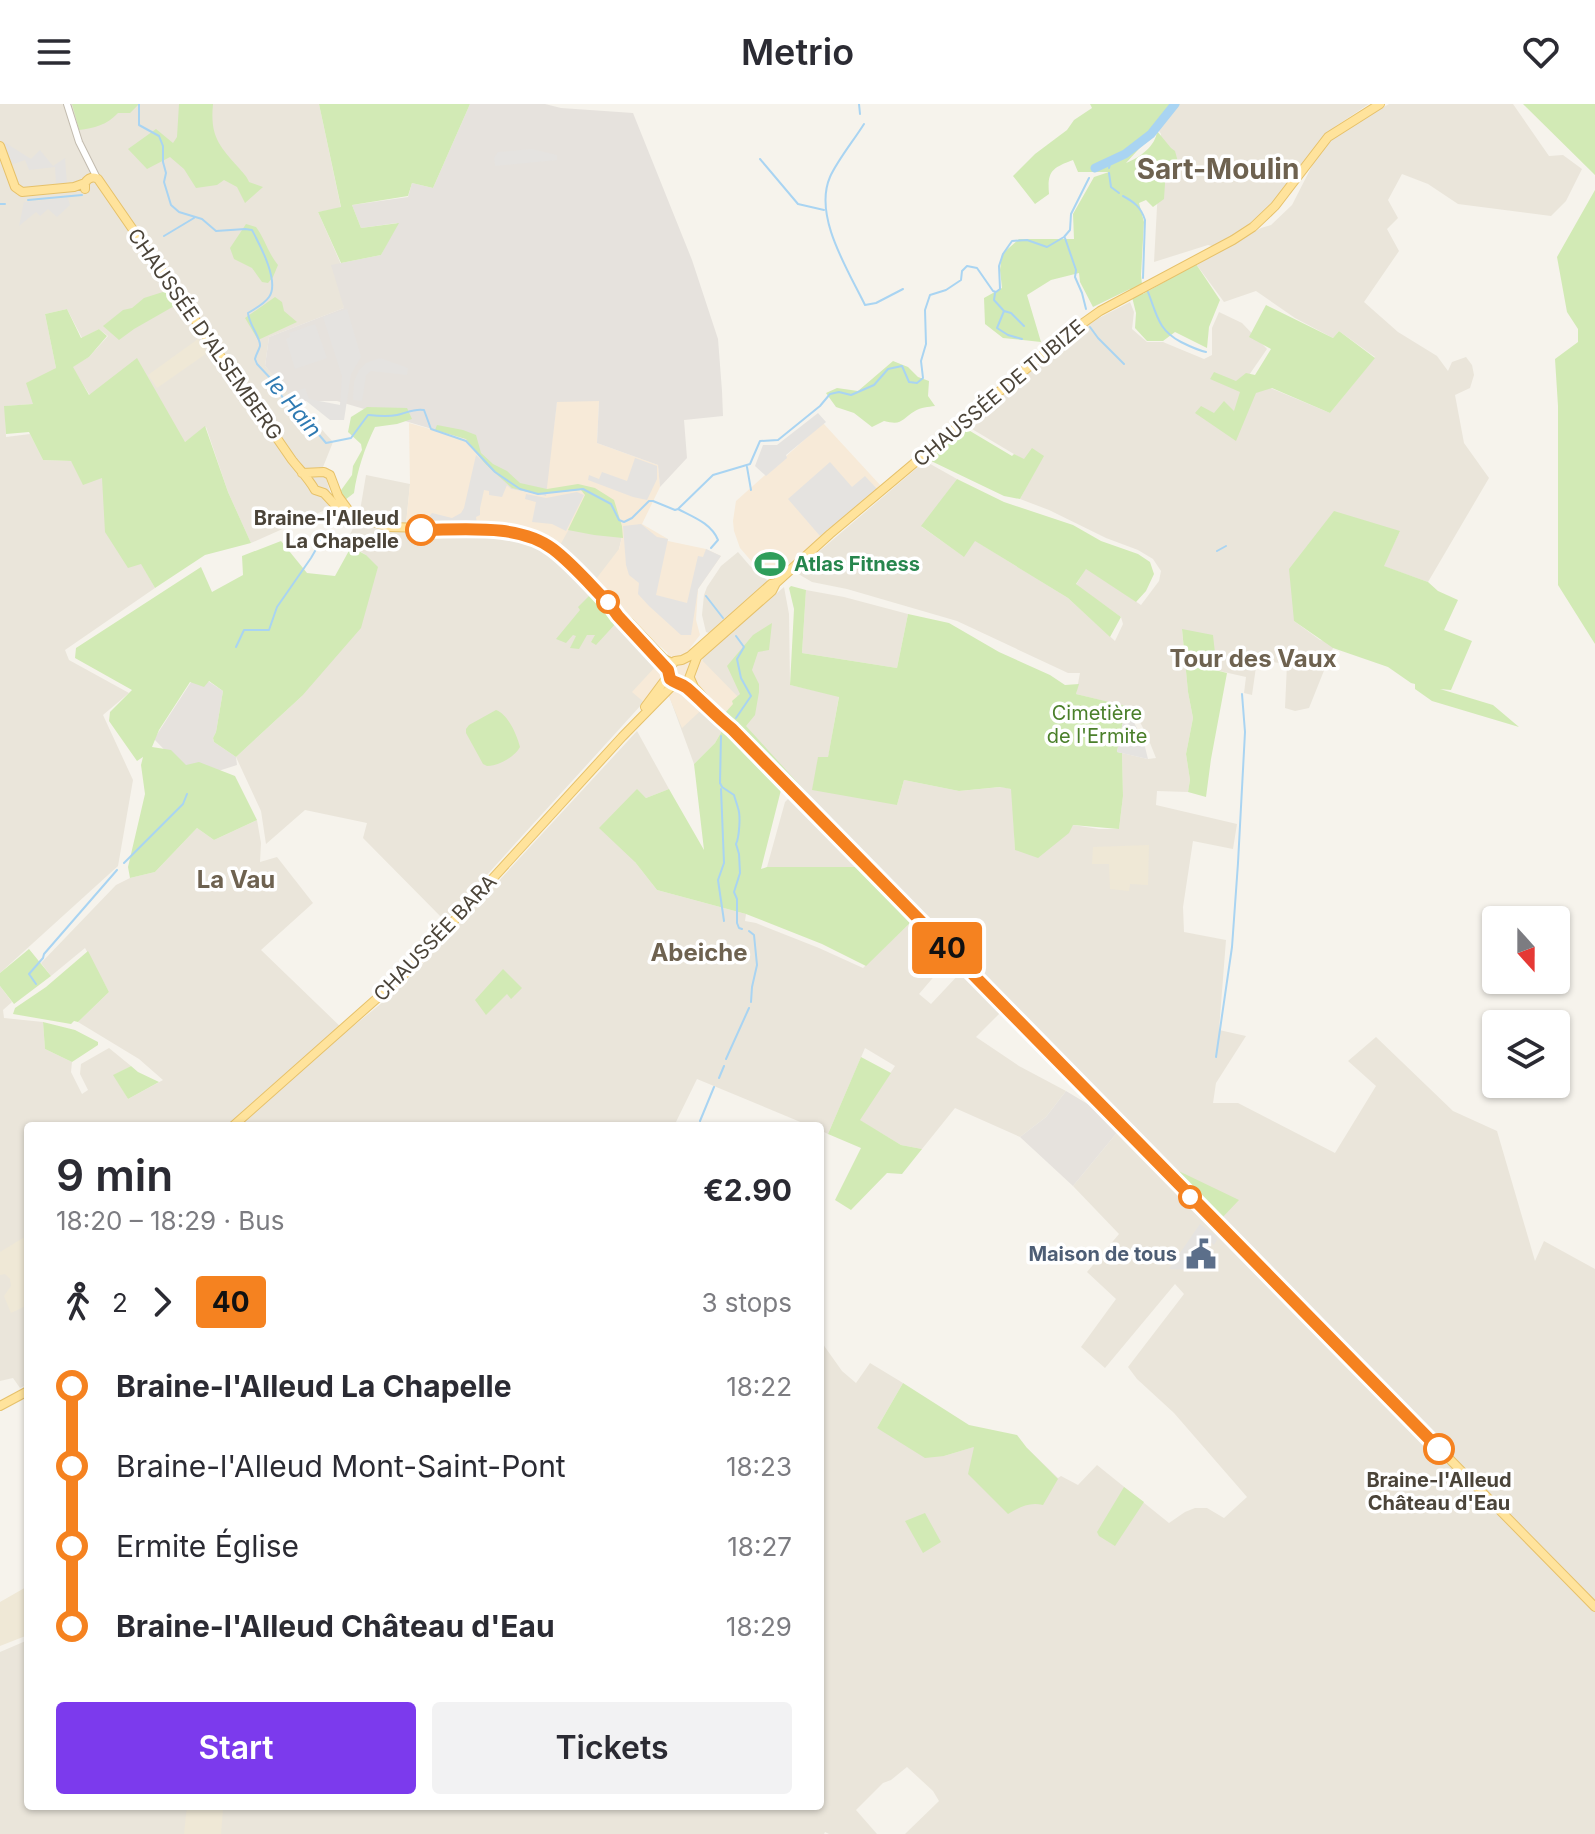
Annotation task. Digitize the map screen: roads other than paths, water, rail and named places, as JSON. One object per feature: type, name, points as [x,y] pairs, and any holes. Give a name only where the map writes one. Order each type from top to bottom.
[{"type":"main road","name":"CHAUSSÉE DE TUBIZE","points":[[673,675],[691,675],[697,657],[772,591],[776,583],[830,534],[1077,326],[1253,227],[1280,200],[1328,137],[1380,104]]},
{"type":"main road","points":[[0,146],[15,187],[22,192],[93,187]]},
{"type":"main road","name":"CHAUSSÉE D'ALSEMBERG","points":[[93,187],[108,195],[315,490],[324,493],[337,507],[393,528],[502,530],[538,539],[553,548],[651,645],[673,675]]},
{"type":"main road","points":[[301,473],[328,473],[342,503],[354,515]]},
{"type":"main road","points":[[312,482],[317,473]]},
{"type":"main road","points":[[324,493],[333,483]]},
{"type":"main road","name":"CHAUSSÉE DE TUBIZE","points":[[682,660],[776,583]]},
{"type":"main road","name":"CHAUSSÉE D'ALSEMBERG","points":[[612,607],[673,675],[732,729]]},
{"type":"main road","name":"CHAUSSÉE DE TUBIZE","points":[[651,645],[666,654],[680,656],[704,643]]},
{"type":"main road","points":[[673,675],[682,660]]},
{"type":"main road","name":"CHAUSSÉE D'ALSEMBERG","points":[[682,660],[688,664],[694,687],[732,729],[1595,1607]]},
{"type":"main road","name":"CHAUSSÉE BARA","points":[[238,1122],[409,970],[622,737],[673,675]]},
{"type":"main road","points":[[0,1406],[24,1393]]},
{"type":"street","name":"CHAUSSÉE D'ALSEMBERG","points":[[67,104],[90,166],[93,187]]},
{"type":"waterway","name":"le Hain","points":[[139,104],[139,125],[159,136],[163,146],[164,182],[171,205],[179,212],[202,219],[216,231],[252,230],[268,264],[272,282],[267,299],[248,313],[260,343],[255,359],[286,403],[302,415],[326,443],[351,438],[368,415],[390,416],[424,410],[431,429],[466,441],[495,472],[520,489],[538,494],[583,489],[611,504],[619,520],[624,522],[649,501],[678,509],[713,475],[750,464],[760,441],[778,440],[830,394],[839,392],[851,395],[874,385],[888,369],[902,366],[909,382],[917,383],[923,378],[921,361],[926,344],[925,310],[930,295],[946,290],[961,280],[962,271],[967,266],[977,268],[996,292],[1000,289],[999,266],[1012,241],[1027,240],[1047,247],[1064,237],[1070,230],[1071,214],[1089,178]]},
{"type":"waterway","points":[[859,104],[860,114]]},
{"type":"waterway","name":"le Hain","points":[[1095,168],[1125,154],[1151,134],[1175,104]]},
{"type":"waterway","points":[[864,124],[830,177],[826,192],[829,225],[865,305],[876,303],[903,289]]},
{"type":"waterway","points":[[760,159],[798,204],[824,210]]},
{"type":"waterway","name":"le Hain","points":[[1109,168],[1111,160]]},
{"type":"waterway","points":[[1109,173],[1111,187],[1119,193]]},
{"type":"waterway","points":[[28,200],[82,195]]},
{"type":"waterway","points":[[1123,196],[1137,205],[1145,220],[1143,278]]},
{"type":"waterway","points":[[0,204],[5,204]]},
{"type":"waterway","points":[[164,236],[194,218]]},
{"type":"waterway","points":[[1065,238],[1086,309]]},
{"type":"waterway","points":[[1148,292],[1159,321],[1167,332],[1181,342],[1206,352]]},
{"type":"waterway","points":[[995,293],[994,300],[1024,326]]},
{"type":"waterway","points":[[1004,311],[997,328],[1022,339]]},
{"type":"waterway","points":[[1090,327],[1124,364]]},
{"type":"waterway","points":[[747,467],[751,490]]},
{"type":"waterway","points":[[678,509],[711,529],[718,540],[711,548]]},
{"type":"waterway","points":[[236,647],[244,630],[269,630],[277,607],[326,532]]},
{"type":"waterway","points":[[1217,551],[1226,546]]},
{"type":"waterway","points":[[706,596],[723,618]]},
{"type":"waterway","points":[[736,636],[744,647],[737,659],[741,678],[751,696],[736,718]]},
{"type":"waterway","points":[[1216,1057],[1232,947],[1245,732],[1242,694]]},
{"type":"waterway","points":[[721,736],[720,783],[734,795],[739,812],[736,844],[740,873],[734,892],[737,923],[742,929]]},
{"type":"waterway","points":[[721,789],[724,863],[718,880],[724,921]]},
{"type":"waterway","points":[[124,863],[183,804],[187,794]]},
{"type":"waterway","points":[[36,984],[29,974],[117,870]]},
{"type":"waterway","points":[[749,931],[754,935],[757,965],[751,1002]]},
{"type":"waterway","points":[[726,1059],[749,1008]]},
{"type":"waterway","points":[[719,1078],[724,1066]]},
{"type":"waterway","points":[[700,1121],[714,1087]]},
{"type":"place","name":"Braine-l'Alleud La Chapelle","points":[[421,530]]},
{"type":"place","name":"Atlas Fitness","points":[[770,564]]},
{"type":"place","name":"Maison de tous","points":[[1201,1254]]},
{"type":"place","name":"Braine-l'Alleud Château d'Eau","points":[[1439,1449]]},
{"type":"district","name":"Sart-Moulin","points":[[1218,169]]},
{"type":"district","name":"Tour des Vaux","points":[[1253,658]]},
{"type":"district","name":"La Vau","points":[[236,879]]},
{"type":"district","name":"Abeiche","points":[[699,952]]},
{"type":"park label","name":"Cimetière de l'Ermite","points":[[1097,724]]}]
